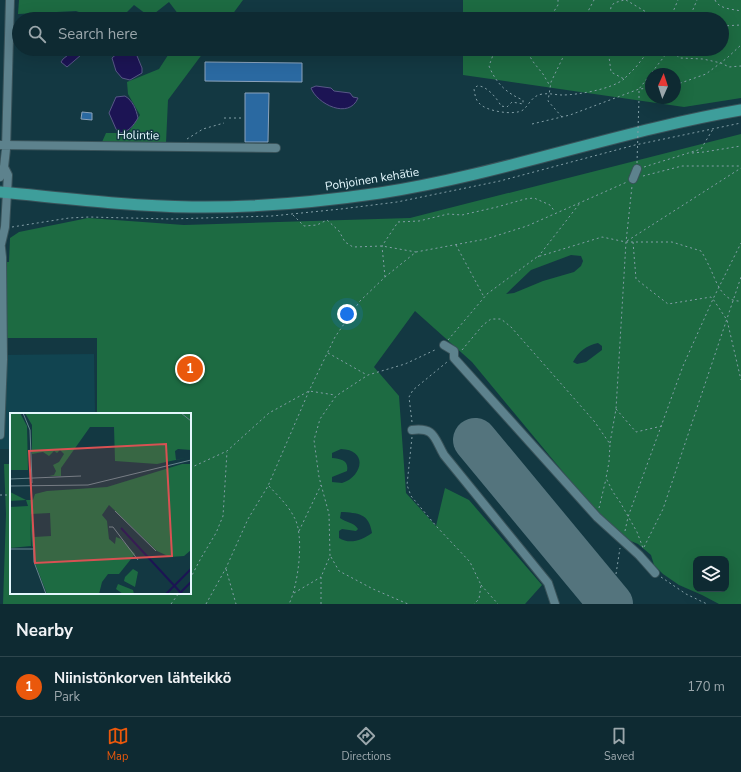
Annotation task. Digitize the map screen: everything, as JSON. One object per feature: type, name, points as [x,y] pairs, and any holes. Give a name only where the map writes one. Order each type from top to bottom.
[{"type":"main road","name":"Pohjoinen kehätie","points":[[4,192],[113,203],[191,207],[268,205],[346,198],[382,193],[441,181],[674,123],[741,110]]},
{"type":"street","points":[[0,436],[3,359],[1,242],[5,227],[4,192],[8,175],[4,167],[3,145],[10,0]]},
{"type":"street","name":"Holintie","points":[[3,145],[276,148]]},
{"type":"street","points":[[633,179],[637,166]]},
{"type":"street","points":[[0,177],[4,167]]},
{"type":"street","points":[[444,345],[454,351],[454,358],[597,517],[639,555],[655,573]]},
{"type":"street","points":[[412,430],[424,428],[431,432],[444,455],[548,582],[555,604]]},
{"type":"path","points":[[554,12],[558,6],[558,0]]},
{"type":"path","points":[[588,12],[594,0]]},
{"type":"path","points":[[610,12],[614,3],[624,0]]},
{"type":"path","points":[[626,0],[646,12]]},
{"type":"path","points":[[673,12],[678,0]]},
{"type":"path","points":[[692,12],[697,0]]},
{"type":"path","points":[[715,0],[720,6],[741,11]]},
{"type":"path","points":[[729,26],[741,25]]},
{"type":"path","points":[[681,83],[706,74],[741,46]]},
{"type":"path","points":[[493,56],[489,66],[493,76],[504,90],[522,100],[524,104],[512,102],[507,107],[500,106],[488,91],[480,85],[474,89],[476,99],[484,107],[510,113],[517,113],[523,110],[533,97],[543,94],[581,94],[620,83],[645,56]]},
{"type":"path","points":[[530,56],[550,86]]},
{"type":"path","points":[[562,117],[548,101],[551,82],[564,56]]},
{"type":"path","points":[[609,56],[611,72],[624,79]]},
{"type":"path","points":[[664,56],[639,89],[640,98],[637,166],[701,149],[713,129]]},
{"type":"path","points":[[678,56],[680,58],[703,59],[721,63],[729,67],[741,66]]},
{"type":"path","points":[[532,124],[570,116],[639,89],[645,88]]},
{"type":"path","points":[[224,118],[244,118]]},
{"type":"path","points":[[178,147],[203,129],[224,123]]},
{"type":"path","points":[[689,153],[741,146]]},
{"type":"path","points":[[293,215],[304,226],[317,225],[327,220],[339,232],[345,242],[353,247],[382,246],[416,252],[486,240],[527,226],[633,179],[682,166],[741,167]]},
{"type":"path","points":[[626,242],[741,167]]},
{"type":"path","points":[[597,517],[609,462],[610,444],[616,409],[626,242],[633,179]]},
{"type":"path","points":[[385,277],[382,246],[398,222],[419,220],[448,214],[462,215],[534,198],[550,204],[556,213]]},
{"type":"path","points":[[321,604],[321,577],[330,556],[329,514],[321,484],[314,440],[320,419],[336,396],[368,376],[405,364],[444,345],[484,297],[537,257],[581,202]]},
{"type":"path","points":[[537,257],[602,236],[626,242],[672,242],[701,251],[718,288],[733,301],[741,301]]},
{"type":"path","points":[[633,242],[636,279],[668,304],[711,297],[713,299],[727,320],[741,380]]},
{"type":"path","points":[[616,574],[628,517],[683,366],[718,288],[741,243]]},
{"type":"path","points":[[456,245],[484,297]]},
{"type":"path","points":[[206,604],[226,568],[248,519],[268,486],[309,391],[335,337],[360,302],[385,277],[416,252]]},
{"type":"path","points":[[606,478],[637,532],[643,548],[663,509],[741,277]]},
{"type":"path","points":[[498,604],[481,585],[470,562],[411,496],[407,485],[411,459],[412,430],[409,397],[413,390],[437,369],[454,358],[468,344],[482,325],[491,319],[501,319],[511,327],[594,421],[610,444]]},
{"type":"path","points":[[328,352],[368,376]]},
{"type":"path","points":[[191,468],[227,451],[269,414],[309,391],[336,396]]},
{"type":"path","points":[[616,409],[636,432],[662,426]]},
{"type":"path","points":[[191,577],[216,532],[222,516],[227,451]]},
{"type":"path","points":[[299,532],[321,484]]},
{"type":"path","points":[[268,486],[281,499],[295,518],[299,532],[298,573],[289,604]]},
{"type":"path","points":[[330,556],[339,571],[373,589],[408,604]]},
{"type":"path","points":[[226,568],[236,604]]},
{"type":"path","points":[[655,573],[686,594],[707,604]]},
{"type":"path","points":[[293,593],[321,577]]},
{"type":"path","points":[[474,604],[479,599],[481,585]]},
{"type":"path","points":[[171,604],[178,594]]},
{"type":"shaded area","points":[[67,56],[80,56],[67,67],[61,62]]},
{"type":"shaded area","points":[[114,56],[137,56],[142,68],[142,73],[130,80],[122,78],[116,71],[112,58]]},
{"type":"shaded area","points":[[316,86],[331,88],[334,91],[350,93],[353,97],[358,98],[354,105],[348,108],[341,109],[333,107],[326,104],[314,94],[311,88]]},
{"type":"shaded area","points":[[125,96],[134,106],[138,118],[130,128],[119,133],[109,113],[116,97]]},
{"type":"shaded area","points":[[94,354],[95,413],[10,413],[10,449],[0,449],[0,355]]},
{"type":"green space","points":[[19,0],[243,0],[234,12],[177,12],[169,2],[156,12],[143,12],[134,5],[127,12],[18,12]]},
{"type":"green space","points":[[463,0],[741,0],[741,98],[684,107],[663,104],[681,104],[681,68],[645,68],[645,101],[463,75],[463,56],[729,56],[729,12],[463,12]]},
{"type":"green space","points":[[167,56],[201,56],[168,100],[166,143],[102,142],[106,133],[128,133],[140,115],[128,94],[127,82],[159,69]]},
{"type":"green space","points":[[741,134],[741,604],[719,604],[695,592],[729,592],[729,556],[693,556],[693,591],[679,585],[663,574],[654,565],[651,555],[638,544],[621,537],[602,519],[472,362],[415,311],[374,367],[399,396],[406,493],[436,526],[445,488],[469,500],[542,585],[525,604],[3,604],[6,514],[4,464],[10,464],[10,594],[191,594],[191,413],[97,413],[97,338],[0,338],[0,262],[9,262],[10,238],[19,232],[88,218],[184,225],[410,218]],"holes":[[[571,255],[581,256],[583,261],[581,266],[574,272],[543,281],[514,293],[506,294],[531,270]],[[598,343],[602,346],[602,350],[586,362],[577,364],[573,362],[577,355],[590,345]],[[341,449],[356,454],[359,459],[360,464],[358,470],[349,480],[342,483],[332,482],[332,477],[347,471],[346,462],[332,458],[332,453]],[[341,512],[362,515],[371,526],[372,533],[356,541],[347,541],[339,538],[339,531],[342,529],[356,531],[358,529],[354,525],[342,520],[340,518]]]},
{"type":"building","points":[[205,62],[302,63],[302,82],[205,81]]},
{"type":"building","points":[[245,93],[269,93],[268,142],[245,142]]},
{"type":"building","points":[[82,112],[92,113],[92,120],[81,119]]},
{"type":"runway","points":[[475,440],[611,604]]},
{"type":"place","name":"Niinistönkorven lähteikkö","points":[[190,369]]}]
